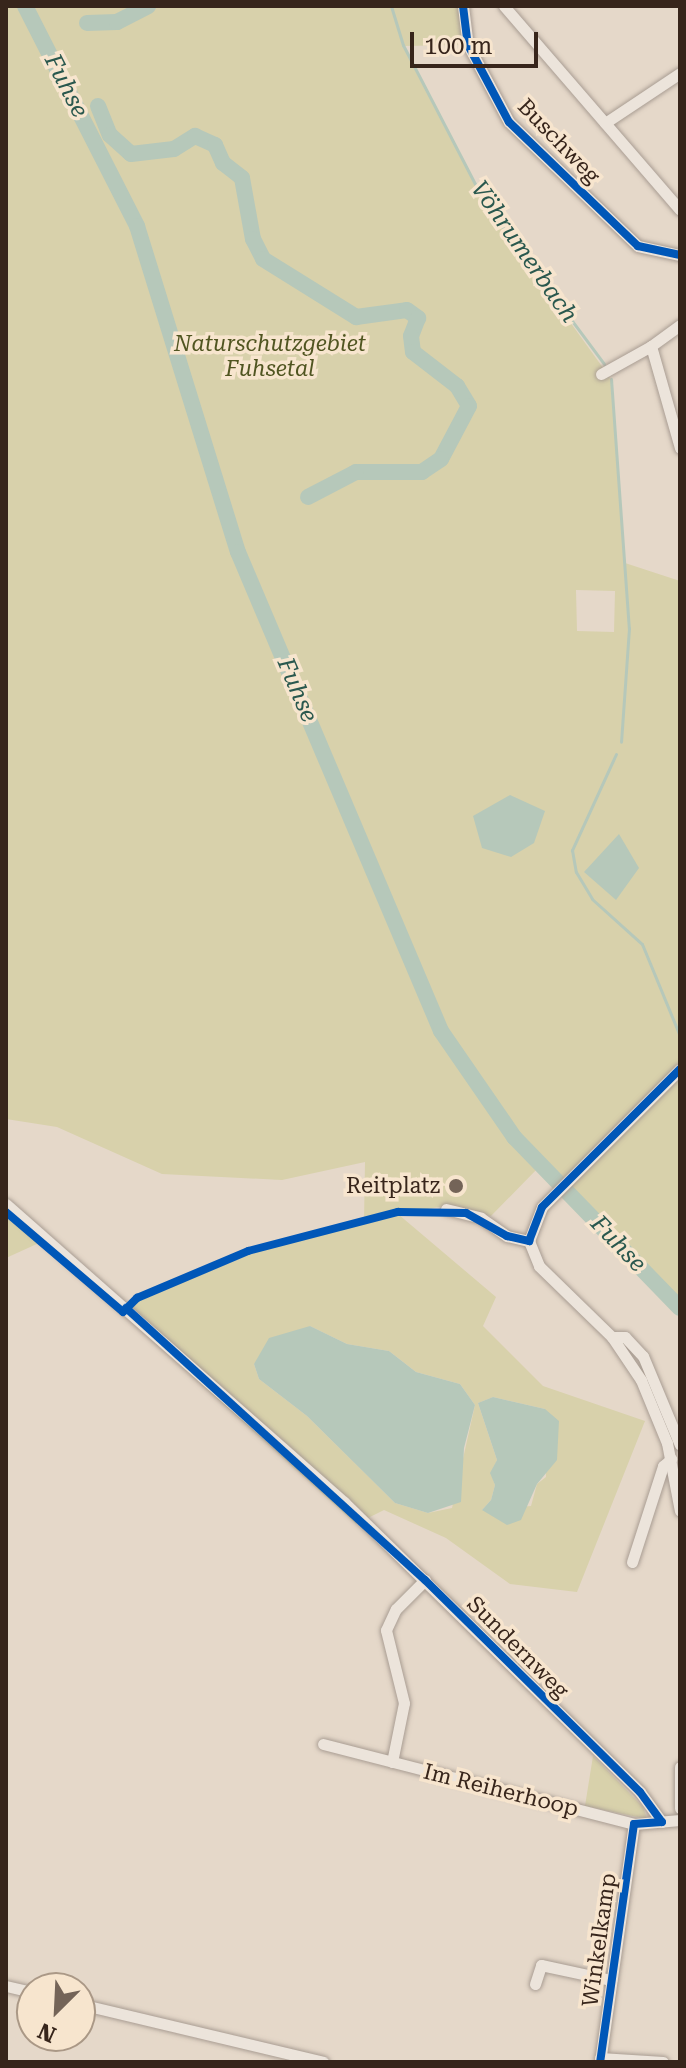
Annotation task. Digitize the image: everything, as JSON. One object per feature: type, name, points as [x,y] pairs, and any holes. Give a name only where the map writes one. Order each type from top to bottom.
[{"type":"street","name":"Buschweg","points":[[463,6],[468,45],[509,122],[638,246],[680,255]]},
{"type":"street","points":[[504,6],[680,209]]},
{"type":"street","points":[[605,123],[680,73]]},
{"type":"street","points":[[601,374],[651,346],[680,325]]},
{"type":"street","points":[[651,346],[680,448]]},
{"type":"street","points":[[679,1070],[552,1197],[534,1218],[529,1241],[539,1266],[612,1337],[641,1380],[671,1459],[680,1511]]},
{"type":"street","name":"Sundernweg","points":[[6,1204],[344,1502],[640,1792],[662,1822]]},
{"type":"street","points":[[446,1209],[481,1218],[507,1236],[529,1241]]},
{"type":"street","points":[[612,1337],[629,1339],[647,1363],[680,1445]]},
{"type":"street","points":[[632,1562],[663,1466],[671,1459]]},
{"type":"street","points":[[392,1762],[404,1703],[386,1630],[396,1609],[425,1580]]},
{"type":"street","name":"Im Reiherhoop","points":[[323,1744],[634,1824],[680,1820]]},
{"type":"street","points":[[680,1767],[680,1808]]},
{"type":"street","name":"Winkelkamp","points":[[634,1824],[600,2060],[663,2062]]},
{"type":"street","name":"Winkelkamp","points":[[535,1984],[541,1965],[611,1980]]},
{"type":"street","points":[[96,2008],[323,2062]]},
{"type":"green space","name":"Naturschutzgebiet Fuhsetal","points":[[6,6],[463,6],[468,45],[403,46],[486,205],[611,379],[625,563],[680,581],[680,1304],[516,1135],[440,1025],[439,1032],[510,1138],[538,1168],[491,1216],[445,1206],[398,1214],[496,1297],[483,1326],[543,1386],[645,1421],[577,1592],[510,1584],[446,1538],[384,1510],[356,1524],[118,1309],[251,1254],[364,1221],[365,1162],[282,1180],[162,1174],[57,1127],[6,1119]],"holes":[[[576,590],[615,591],[614,632],[577,631]],[[310,1326],[347,1344],[389,1351],[416,1372],[460,1384],[475,1405],[452,1508],[428,1513],[395,1503],[307,1416],[259,1379],[254,1364]],[[493,1397],[545,1409],[546,1477],[537,1484],[531,1506],[482,1510],[491,1500],[495,1485],[491,1473],[497,1460],[478,1403]]]},
{"type":"green space","points":[[6,1214],[39,1243],[6,1258]]},
{"type":"green space","points":[[593,1756],[643,1807],[647,1819],[585,1806]]},
{"type":"shaded area","points":[[510,795],[545,811],[534,843],[511,857],[482,848],[473,816]]},
{"type":"shaded area","points":[[619,834],[639,868],[616,900],[584,872]]},
{"type":"shaded area","points":[[310,1326],[347,1344],[389,1351],[416,1372],[460,1384],[475,1405],[464,1448],[461,1502],[428,1513],[395,1503],[307,1416],[259,1379],[254,1364],[269,1338]]},
{"type":"shaded area","points":[[493,1397],[545,1409],[559,1421],[557,1460],[537,1484],[521,1520],[507,1525],[482,1510],[491,1500],[495,1485],[490,1473],[497,1460],[478,1403]]},
{"type":"waterway","name":"Fuhse","points":[[25,6],[137,226],[238,552],[441,1031],[514,1137],[680,1308]]},
{"type":"waterway","points":[[87,23],[117,22],[148,6]]},
{"type":"waterway","name":"Vöhrumerbach","points":[[391,6],[403,45],[486,205],[604,364]]},
{"type":"waterway","points":[[98,106],[110,135],[131,154],[174,149],[195,136],[215,145],[223,163],[242,178],[253,239],[263,259],[356,317],[407,310],[418,318],[411,336],[413,352],[457,386],[469,406],[441,459],[422,472],[356,472],[308,497]]},
{"type":"waterway","name":"Vöhrumerbach","points":[[611,379],[629,628],[621,742]]},
{"type":"waterway","name":"Vöhrumerbach","points":[[616,754],[572,850],[576,872],[592,899],[642,944],[680,1036]]},
{"type":"cycle path","points":[[463,6],[468,45],[509,122],[638,246],[680,255]]},
{"type":"cycle path","points":[[6,1212],[123,1312],[137,1298],[248,1251],[398,1212],[466,1213],[507,1236],[529,1241],[542,1207],[680,1069]]},
{"type":"cycle path","points":[[126,1308],[425,1580],[640,1792],[662,1822],[634,1824],[600,2062]]},
{"type":"place","name":"Reitplatz","points":[[456,1186]]}]
